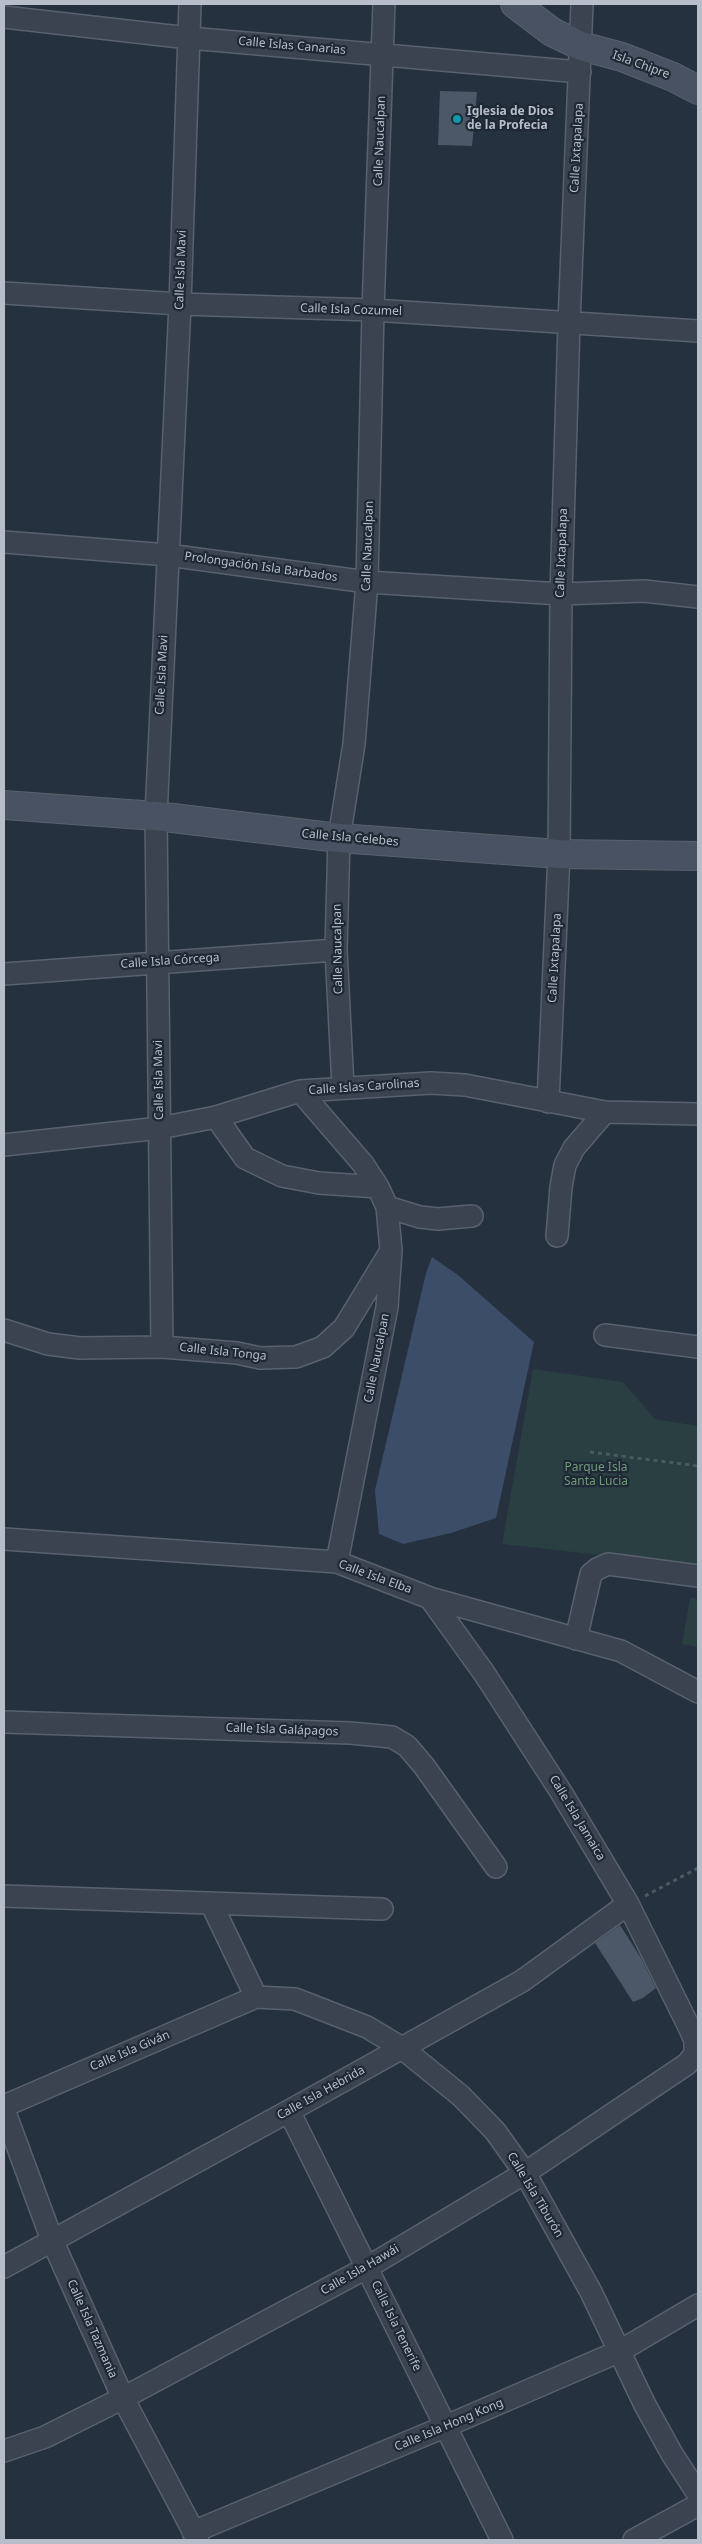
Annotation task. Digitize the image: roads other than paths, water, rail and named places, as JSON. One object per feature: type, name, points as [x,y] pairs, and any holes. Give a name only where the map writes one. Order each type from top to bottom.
[{"type":"street","name":"Calle Isla Mavi","points":[[162,1346],[156,816],[180,304],[190,4]]},
{"type":"street","name":"Calle Naucalpan","points":[[343,1087],[336,950],[339,838],[354,744],[367,582],[373,310],[384,4]]},
{"type":"street","name":"Isla Chipre","points":[[515,4],[552,32],[581,59],[622,57],[673,77],[698,90]]},
{"type":"street","name":"Calle Ixtapalapa","points":[[548,1102],[560,854],[561,594],[569,323],[582,4]]},
{"type":"street","name":"Calle Islas Canarias","points":[[4,17],[189,38],[383,53],[581,59]]},
{"type":"street","name":"Calle Isla Cozumel","points":[[4,293],[180,304],[373,310],[698,331]]},
{"type":"street","name":"Prolongación Isla Barbados","points":[[4,542],[168,555],[367,582],[561,594],[644,591],[698,597]]},
{"type":"street","name":"Calle Isla Celebes","points":[[4,805],[156,816],[339,838],[560,854],[698,856]]},
{"type":"street","name":"Calle Isla Córcega","points":[[4,974],[336,950]]},
{"type":"street","name":"Calle Islas Carolinas","points":[[4,1145],[160,1128],[216,1117],[300,1091],[431,1083],[465,1085],[605,1112],[698,1114]]},
{"type":"street","name":"Calle Naucalpan","points":[[300,1091],[362,1164],[378,1187],[387,1206],[392,1250],[387,1307],[337,1562]]},
{"type":"street","points":[[557,1236],[561,1187],[565,1165],[574,1148],[605,1112]]},
{"type":"street","points":[[216,1117],[245,1158],[282,1176],[319,1184],[378,1187]]},
{"type":"street","points":[[387,1206],[420,1217],[438,1219],[472,1216]]},
{"type":"street","name":"Calle Isla Tonga","points":[[4,1330],[48,1344],[80,1348],[162,1346],[237,1353],[260,1358],[296,1357],[323,1347],[344,1328],[392,1250]]},
{"type":"street","points":[[605,1335],[698,1348]]},
{"type":"street","name":"Calle Isla Elba","points":[[4,1539],[337,1562],[430,1598],[621,1651],[698,1692]]},
{"type":"street","points":[[576,1638],[591,1574],[597,1569],[608,1564],[698,1576]]},
{"type":"street","name":"Calle Isla Jamaica","points":[[430,1598],[484,1672],[562,1792],[628,1904],[690,2028],[695,2040],[695,2054]]},
{"type":"street","name":"Calle Isla Galápagos","points":[[4,1722],[350,1733],[392,1737],[407,1746],[424,1766],[496,1867]]},
{"type":"street","points":[[4,1896],[382,1909]]},
{"type":"street","points":[[211,1903],[256,1997]]},
{"type":"street","name":"Calle Isla Hebrida","points":[[4,2267],[289,2111],[522,1980],[628,1904]]},
{"type":"street","name":"Calle Isla Tiburón","points":[[256,1997],[295,1999],[367,2027],[402,2048],[461,2096],[495,2131],[525,2173],[591,2292],[672,2454],[698,2494]]},
{"type":"street","name":"Calle Isla Giván","points":[[4,2106],[256,1997]]},
{"type":"street","name":"Calle Isla Hawái","points":[[4,2451],[45,2437],[123,2398],[368,2267],[525,2173],[687,2064],[695,2054]]},
{"type":"street","name":"Calle Isla Tazmania","points":[[4,2110],[52,2240],[123,2398],[195,2536]]},
{"type":"street","name":"Calle Isla Tenerife","points":[[289,2111],[368,2267],[444,2427],[502,2540]]},
{"type":"street","name":"Calle Isla Hong Kong","points":[[195,2536],[620,2350],[698,2305]]},
{"type":"street","points":[[634,2540],[698,2505]]},
{"type":"water","points":[[432,1257],[458,1275],[534,1342],[496,1518],[451,1533],[403,1544],[379,1534],[375,1490],[426,1273]]},
{"type":"place","name":"Iglesia de Dios de la Profecia","points":[[457,119]]},
{"type":"park label","name":"Parque Isla Santa Lucia","points":[[596,1475]]}]
